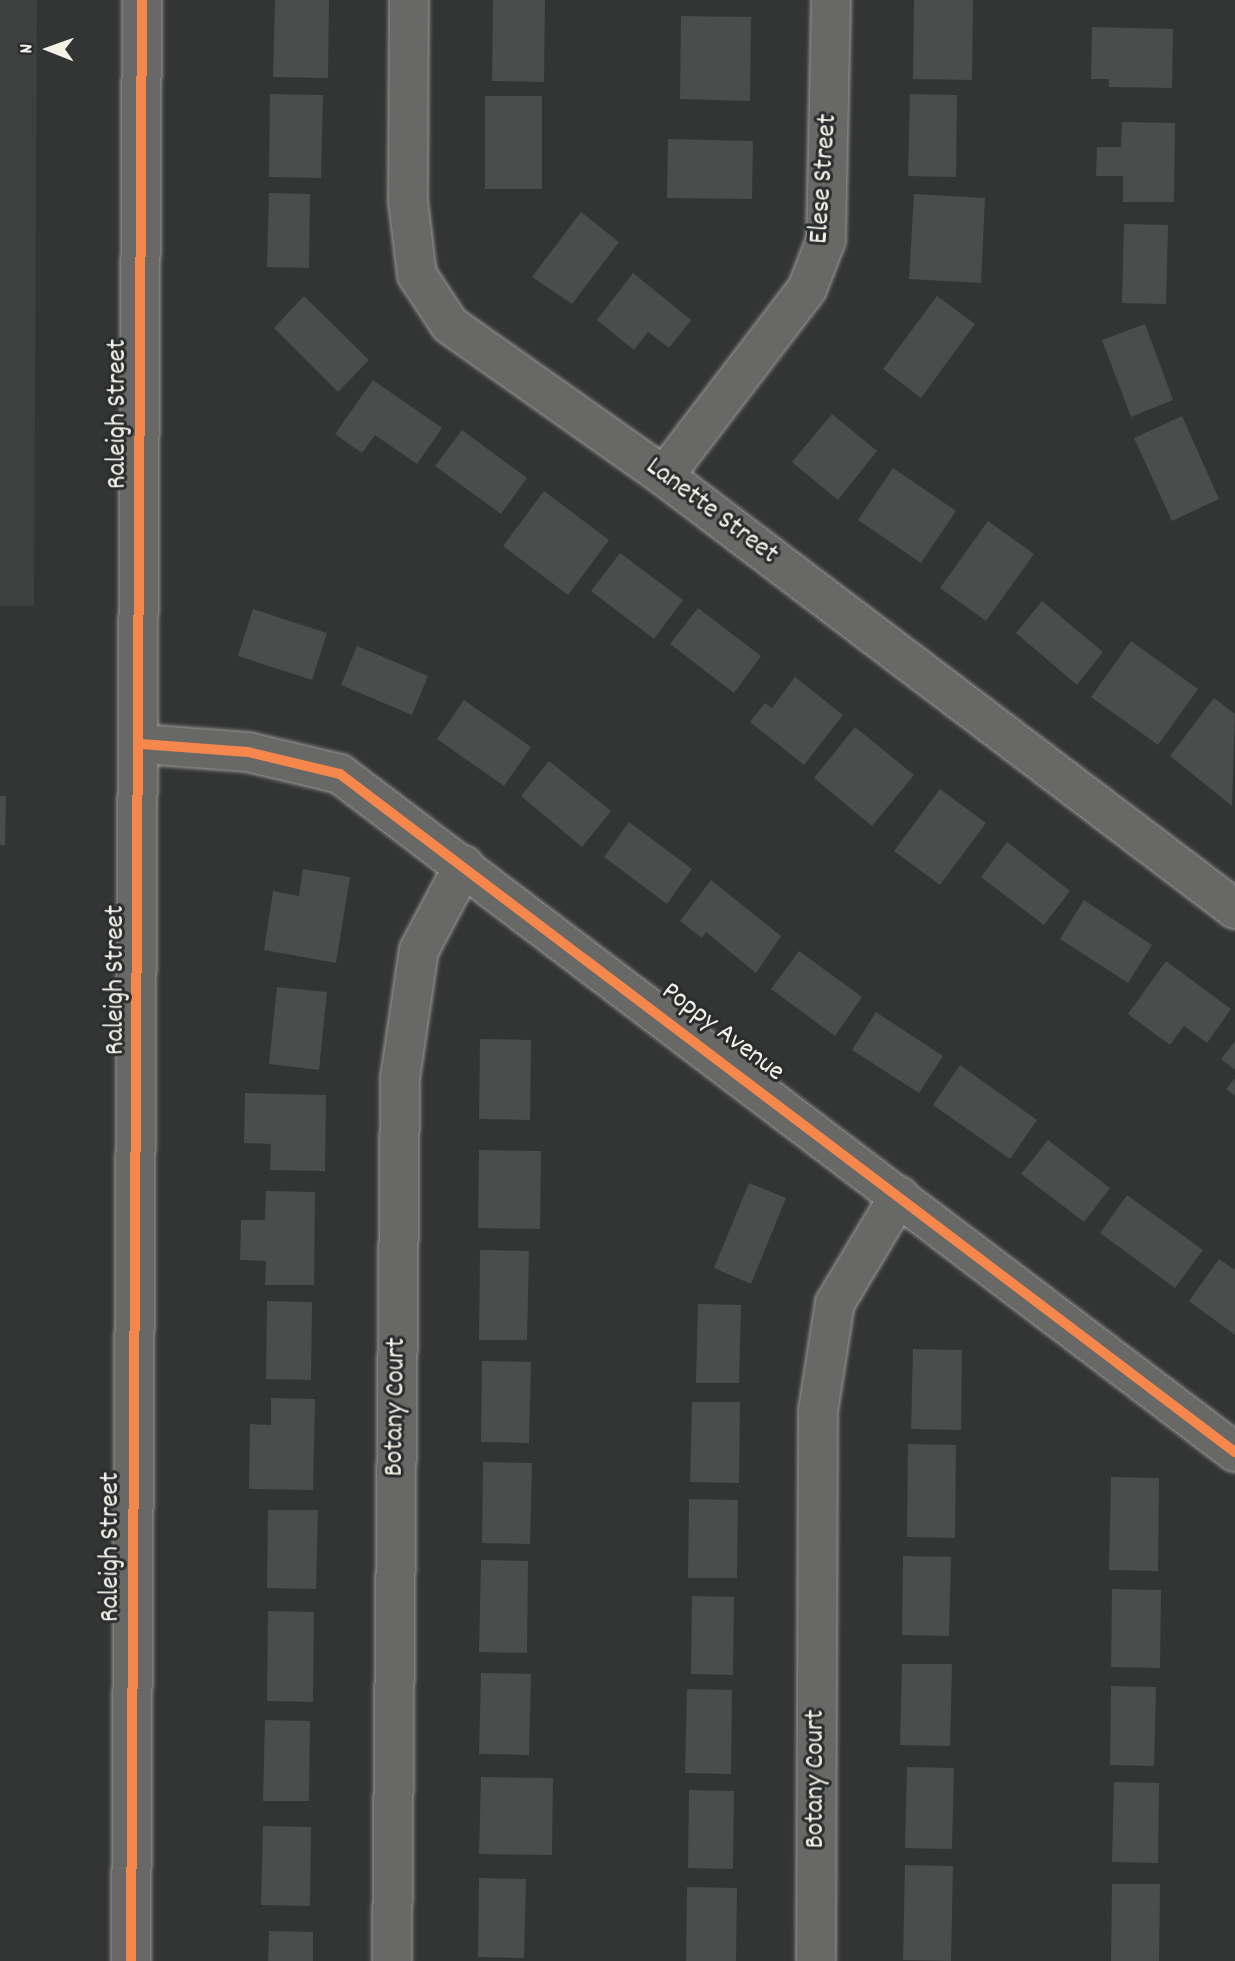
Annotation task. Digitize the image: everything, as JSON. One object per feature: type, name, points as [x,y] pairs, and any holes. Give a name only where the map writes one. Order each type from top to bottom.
[{"type":"street","name":"Raleigh Street","points":[[131,1961],[141,744],[142,0]]},
{"type":"street","name":"Lanette Street","points":[[409,0],[408,201],[417,275],[450,325],[664,476],[1235,909]]},
{"type":"street","name":"Elese Street","points":[[664,476],[807,289],[826,240],[831,0]]},
{"type":"street","name":"Poppy Avenue","points":[[141,744],[248,752],[340,774],[464,865],[1235,1452]]},
{"type":"street","name":"Botany Court","points":[[392,1961],[400,1078],[419,950],[464,865]]},
{"type":"street","name":"Botany Court","points":[[816,1961],[818,1411],[835,1303],[899,1196]]},
{"type":"shaded area","points":[[0,0],[37,0],[34,606],[0,606]]},
{"type":"building","points":[[275,0],[329,0],[328,78],[273,77]]},
{"type":"building","points":[[493,0],[545,0],[544,82],[492,81]]},
{"type":"building","points":[[914,0],[973,0],[972,80],[913,79]]},
{"type":"building","points":[[681,16],[751,17],[750,101],[680,99]]},
{"type":"building","points":[[1092,27],[1173,29],[1172,88],[1109,87],[1109,79],[1091,79]]},
{"type":"building","points":[[270,94],[323,95],[321,178],[269,177]]},
{"type":"building","points":[[910,94],[957,95],[956,177],[908,176]]},
{"type":"building","points":[[485,96],[542,96],[542,189],[485,189]]},
{"type":"building","points":[[1122,122],[1175,123],[1174,202],[1123,202],[1123,176],[1096,176],[1097,147],[1121,147]]},
{"type":"building","points":[[668,139],[753,141],[752,199],[667,198]]},
{"type":"building","points":[[269,193],[310,194],[309,268],[267,267]]},
{"type":"building","points":[[914,194],[985,198],[981,283],[909,279]]},
{"type":"building","points":[[581,212],[619,242],[572,304],[532,277]]},
{"type":"building","points":[[1124,224],[1168,225],[1166,304],[1122,303]]},
{"type":"building","points":[[633,273],[691,320],[669,348],[648,332],[634,350],[597,320]]},
{"type":"building","points":[[304,296],[369,360],[338,392],[274,328]]},
{"type":"building","points":[[937,296],[975,324],[921,398],[883,369]]},
{"type":"building","points":[[1145,324],[1173,400],[1131,417],[1102,340]]},
{"type":"building","points":[[373,380],[442,428],[417,464],[375,435],[362,453],[335,434]]},
{"type":"building","points":[[832,414],[877,451],[838,500],[792,462]]},
{"type":"building","points":[[1182,416],[1219,499],[1172,521],[1134,438]]},
{"type":"building","points":[[462,430],[527,478],[501,514],[435,466]]},
{"type":"building","points":[[893,468],[956,511],[921,563],[858,520]]},
{"type":"building","points":[[544,491],[609,540],[568,595],[503,546]]},
{"type":"building","points":[[988,521],[1034,554],[986,621],[940,588]]},
{"type":"building","points":[[620,553],[683,600],[654,639],[591,591]]},
{"type":"building","points":[[1042,601],[1103,652],[1077,685],[1016,633]]},
{"type":"building","points":[[698,608],[761,656],[734,693],[670,644]]},
{"type":"building","points":[[253,609],[327,633],[312,680],[238,656]]},
{"type":"building","points":[[1131,641],[1198,689],[1158,745],[1091,697]]},
{"type":"building","points":[[357,646],[428,676],[412,715],[341,685]]},
{"type":"building","points":[[795,677],[843,715],[804,765],[750,722],[765,703],[772,708]]},
{"type":"building","points":[[1214,698],[1235,714],[1232,806],[1170,756]]},
{"type":"building","points":[[464,700],[531,747],[504,786],[437,739]]},
{"type":"building","points":[[855,727],[914,775],[872,826],[814,778]]},
{"type":"building","points":[[549,761],[611,811],[582,847],[521,796]]},
{"type":"building","points":[[940,789],[986,823],[940,885],[894,851]]},
{"type":"building","points":[[0,796],[6,796],[5,846],[0,845]]},
{"type":"building","points":[[629,822],[692,869],[667,904],[604,857]]},
{"type":"building","points":[[1007,842],[1070,891],[1044,925],[981,877]]},
{"type":"building","points":[[303,869],[350,877],[336,963],[264,950],[273,891],[299,896]]},
{"type":"building","points":[[711,880],[781,936],[756,973],[706,932],[702,938],[680,921]]},
{"type":"building","points":[[1084,900],[1152,945],[1128,983],[1060,939]]},
{"type":"building","points":[[799,951],[862,997],[835,1036],[771,989]]},
{"type":"building","points":[[1166,961],[1231,1009],[1207,1043],[1184,1026],[1170,1045],[1128,1014]]},
{"type":"building","points":[[277,987],[327,992],[319,1070],[269,1064]]},
{"type":"building","points":[[876,1012],[943,1056],[919,1093],[852,1050]]},
{"type":"building","points":[[480,1039],[531,1040],[530,1120],[479,1119]]},
{"type":"building","points":[[1235,1041],[1235,1070],[1221,1059]]},
{"type":"building","points":[[960,1065],[1037,1120],[1010,1159],[933,1105]]},
{"type":"building","points":[[1235,1078],[1235,1096],[1226,1089]]},
{"type":"building","points":[[245,1093],[326,1095],[325,1171],[270,1170],[271,1144],[244,1143]]},
{"type":"building","points":[[1048,1140],[1110,1188],[1084,1222],[1021,1174]]},
{"type":"building","points":[[479,1150],[541,1151],[540,1229],[478,1228]]},
{"type":"building","points":[[749,1183],[786,1198],[751,1284],[714,1268]]},
{"type":"building","points":[[266,1191],[315,1192],[314,1285],[265,1285],[266,1261],[240,1260],[241,1220],[265,1220]]},
{"type":"building","points":[[1127,1195],[1203,1250],[1175,1288],[1100,1233]]},
{"type":"building","points":[[480,1250],[529,1251],[527,1340],[479,1340]]},
{"type":"building","points":[[1219,1259],[1235,1270],[1235,1335],[1189,1301]]},
{"type":"building","points":[[267,1301],[312,1302],[311,1380],[266,1379]]},
{"type":"building","points":[[698,1304],[741,1305],[739,1383],[696,1383]]},
{"type":"building","points":[[913,1349],[962,1350],[961,1430],[911,1429]]},
{"type":"building","points":[[482,1361],[531,1362],[529,1443],[481,1442]]},
{"type":"building","points":[[271,1398],[315,1399],[313,1490],[249,1489],[250,1424],[271,1425]]},
{"type":"building","points":[[692,1402],[740,1402],[739,1483],[690,1482]]},
{"type":"building","points":[[908,1444],[956,1445],[955,1538],[907,1537]]},
{"type":"building","points":[[483,1462],[532,1463],[530,1544],[482,1543]]},
{"type":"building","points":[[1111,1477],[1159,1478],[1158,1571],[1109,1570]]},
{"type":"building","points":[[689,1499],[738,1500],[737,1578],[688,1578]]},
{"type":"building","points":[[268,1510],[318,1510],[316,1589],[267,1588]]},
{"type":"building","points":[[903,1556],[951,1557],[949,1636],[902,1635]]},
{"type":"building","points":[[481,1560],[528,1561],[527,1653],[479,1652]]},
{"type":"building","points":[[1112,1589],[1161,1590],[1160,1668],[1111,1667]]},
{"type":"building","points":[[692,1596],[734,1597],[733,1675],[691,1674]]},
{"type":"building","points":[[268,1611],[314,1612],[313,1702],[267,1701]]},
{"type":"building","points":[[902,1664],[952,1664],[950,1746],[900,1745]]},
{"type":"building","points":[[481,1673],[531,1674],[529,1755],[479,1754]]},
{"type":"building","points":[[1111,1686],[1156,1687],[1154,1766],[1110,1765]]},
{"type":"building","points":[[687,1689],[732,1690],[731,1774],[685,1773]]},
{"type":"building","points":[[265,1720],[310,1721],[309,1801],[263,1801]]},
{"type":"building","points":[[907,1767],[954,1768],[952,1849],[905,1848]]},
{"type":"building","points":[[481,1777],[553,1778],[552,1855],[479,1854]]},
{"type":"building","points":[[1114,1782],[1159,1783],[1158,1863],[1112,1862]]},
{"type":"building","points":[[689,1790],[734,1791],[733,1869],[688,1868]]},
{"type":"building","points":[[263,1826],[311,1827],[310,1906],[261,1905]]},
{"type":"building","points":[[905,1865],[953,1866],[951,1961],[903,1960]]},
{"type":"building","points":[[479,1878],[526,1879],[524,1958],[478,1957]]},
{"type":"building","points":[[1112,1884],[1160,1884],[1159,1961],[1111,1961]]},
{"type":"building","points":[[687,1887],[737,1888],[736,1961],[686,1961]]},
{"type":"building","points":[[269,1931],[313,1932],[313,1961],[268,1961]]},
{"type":"cycle path","points":[[131,1961],[142,0]]},
{"type":"cycle path","points":[[141,744],[248,752],[340,774],[1235,1452]]}]
